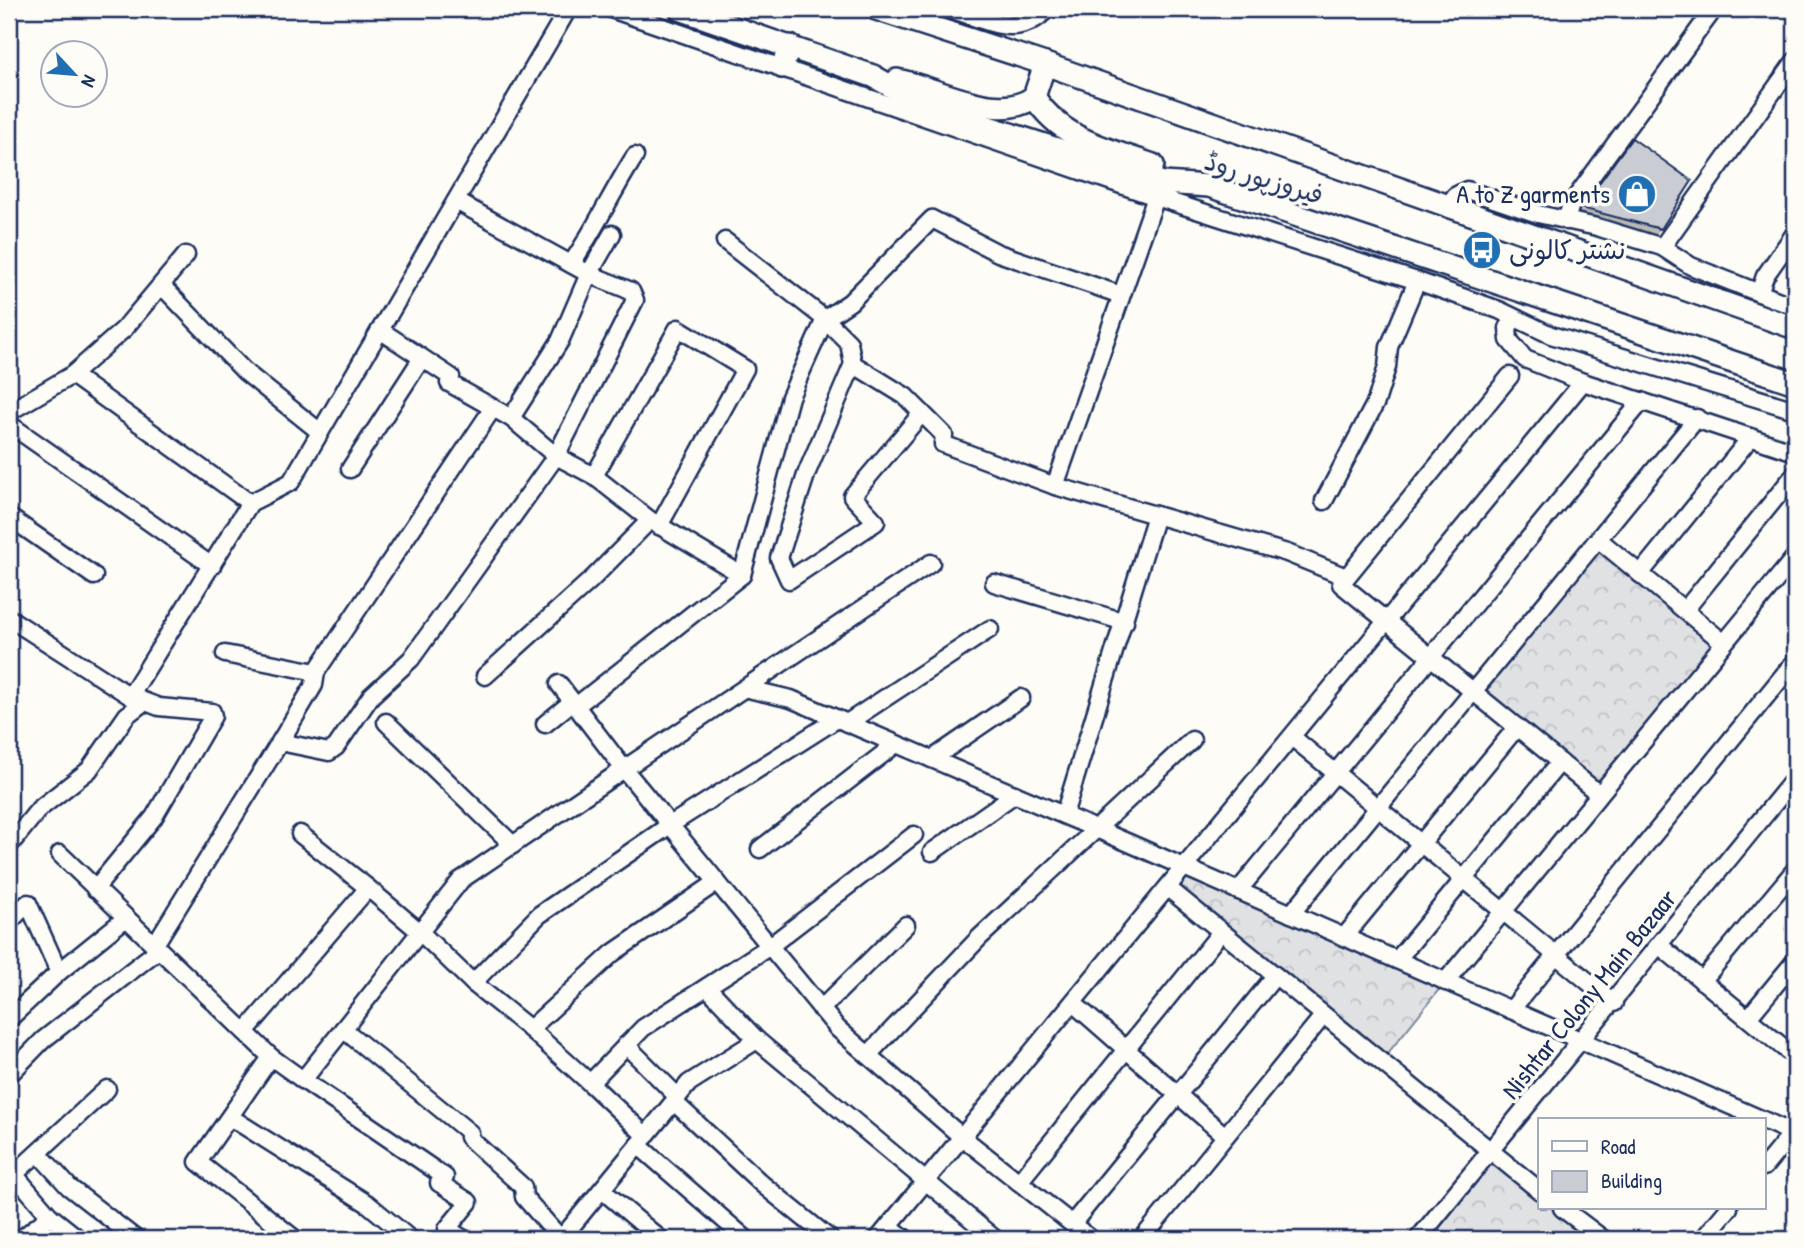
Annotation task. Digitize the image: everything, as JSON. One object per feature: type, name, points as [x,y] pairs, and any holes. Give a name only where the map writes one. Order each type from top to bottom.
[{"type":"main road","name":"فیروزپور روڈ","points":[[680,9],[873,76],[908,96],[982,125],[1163,183],[1209,186],[1795,383]]},
{"type":"main road","name":"فیروزپور روڈ","points":[[876,9],[1045,64],[1795,328]]},
{"type":"main road","points":[[782,67],[790,46]]},
{"type":"main road","points":[[873,76],[911,83],[1002,109],[1023,106],[1034,97],[1045,64]]},
{"type":"main road","points":[[1034,97],[1053,122],[1072,136],[1209,186]]},
{"type":"street","points":[[9,846],[38,810],[89,770],[137,699],[250,503],[291,482],[568,9]]},
{"type":"street","points":[[611,9],[1156,197],[1500,310],[1513,319],[1575,344],[1647,362],[1795,410]]},
{"type":"street","points":[[941,30],[949,9],[1011,28],[1030,24],[1047,9]]},
{"type":"street","points":[[1566,221],[1571,204],[1714,9]]},
{"type":"street","points":[[1662,247],[1795,61]]},
{"type":"street","points":[[571,264],[591,236],[604,204],[635,156]]},
{"type":"street","points":[[1449,205],[1455,196],[1467,190],[1662,247],[1691,266],[1795,307]]},
{"type":"street","points":[[1055,486],[1156,197]]},
{"type":"street","points":[[281,742],[329,752],[337,747],[371,696],[411,659],[556,456],[635,300],[631,291],[589,274],[456,201]]},
{"type":"street","points":[[545,724],[742,575],[790,397],[825,319],[850,302],[932,219],[998,254],[1121,295]]},
{"type":"street","points":[[1759,293],[1765,276],[1795,233]]},
{"type":"street","points":[[511,418],[560,341],[589,274],[612,234]]},
{"type":"street","points":[[1342,257],[1348,234]]},
{"type":"street","points":[[725,241],[825,319],[849,342],[853,364],[807,472],[779,558],[789,580],[876,522],[852,496],[922,412]]},
{"type":"street","points":[[9,412],[72,374],[124,329],[186,256]]},
{"type":"street","points":[[1324,501],[1376,402],[1387,367],[1389,347],[1416,281]]},
{"type":"street","points":[[162,286],[244,371],[320,432]]},
{"type":"street","points":[[1513,319],[1508,328],[1509,340],[1525,359],[1583,382],[1795,452]]},
{"type":"street","points":[[485,676],[654,523],[745,369],[678,328],[594,476]]},
{"type":"street","points":[[380,330],[451,377],[449,383],[511,418],[556,456],[594,476],[654,523],[742,575]]},
{"type":"street","points":[[350,469],[422,358]]},
{"type":"street","points":[[853,364],[905,396],[944,435],[943,444],[1055,486],[1287,553],[1346,577]]},
{"type":"street","points":[[72,374],[250,503]]},
{"type":"street","points":[[1510,376],[1341,584],[1600,794]]},
{"type":"street","points":[[878,1239],[1583,382]]},
{"type":"street","points":[[1238,891],[1642,401]]},
{"type":"street","points":[[9,1075],[43,1040],[156,948],[281,742],[314,685],[316,673],[493,408]]},
{"type":"street","points":[[1291,914],[1475,693],[1697,418]]},
{"type":"street","points":[[9,424],[212,566]]},
{"type":"street","points":[[1640,573],[1751,437]]},
{"type":"street","points":[[1685,610],[1795,474]]},
{"type":"street","points":[[1064,815],[1156,515]]},
{"type":"street","points":[[9,517],[94,576]]},
{"type":"street","points":[[1598,539],[1724,643]]},
{"type":"street","points":[[1446,982],[1795,556]]},
{"type":"street","points":[[303,1080],[461,880],[624,769],[748,689],[931,563]]},
{"type":"street","points":[[994,583],[1125,622]]},
{"type":"street","points":[[9,619],[137,699],[159,707],[208,710],[213,716],[154,817],[95,888]]},
{"type":"street","points":[[473,983],[539,915],[670,825],[989,629]]},
{"type":"street","points":[[225,654],[316,673]]},
{"type":"street","points":[[1511,1010],[1795,661]]},
{"type":"street","points":[[559,684],[624,769],[838,1029],[962,1137],[1091,1239]]},
{"type":"street","points":[[748,689],[790,699],[1015,794],[1759,1118]]},
{"type":"street","points":[[932,759],[1021,698]]},
{"type":"street","points":[[386,722],[513,845]]},
{"type":"street","points":[[1344,937],[1517,727]]},
{"type":"street","points":[[1292,737],[1614,1003]]},
{"type":"street","points":[[868,1055],[979,938],[1192,740]]},
{"type":"street","points":[[760,849],[896,744]]},
{"type":"street","points":[[1397,960],[1560,762]]},
{"type":"street","name":"Nishtar Colony Main Bazaar","points":[[1418,1239],[1614,1003],[1795,778]]},
{"type":"street","points":[[932,852],[1015,794]]},
{"type":"street","points":[[300,834],[420,932],[473,983],[590,1083],[642,1140],[746,1239]]},
{"type":"street","points":[[590,1083],[643,1028],[770,946],[914,835]]},
{"type":"street","points":[[60,854],[271,1057],[445,1177],[439,1183],[469,1202],[447,1229],[464,1239]]},
{"type":"street","points":[[1702,981],[1795,870]]},
{"type":"street","points":[[530,1029],[613,953],[717,882]]},
{"type":"street","points":[[245,1032],[368,888]]},
{"type":"street","points":[[1168,888],[1538,1189]]},
{"type":"street","points":[[9,922],[28,903],[59,972]]},
{"type":"street","points":[[9,1019],[59,972],[126,918]]},
{"type":"street","points":[[821,1009],[905,925]]},
{"type":"street","points":[[1019,1182],[1222,932]]},
{"type":"street","points":[[1660,946],[1793,1051]]},
{"type":"street","points":[[1748,1018],[1795,961]]},
{"type":"street","points":[[1072,1224],[1275,976]]},
{"type":"street","points":[[707,987],[757,1040],[995,1239]]},
{"type":"street","points":[[1073,1003],[1176,1096],[1225,1136]]},
{"type":"street","points":[[1142,1239],[1323,1016]]},
{"type":"street","points":[[343,1029],[470,1133],[468,1137],[523,1187],[524,1198],[561,1239],[689,1083],[757,1040]]},
{"type":"street","points":[[626,1045],[762,1184],[830,1239]]},
{"type":"street","points":[[271,1057],[198,1162],[295,1239]]},
{"type":"street","points":[[79,1239],[51,1216],[11,1176],[107,1089]]},
{"type":"street","points":[[230,1117],[368,1205],[410,1239]]},
{"type":"street","points":[[1766,1121],[1794,1133],[1766,1165]]},
{"type":"street","points":[[38,1153],[69,1187],[136,1239]]},
{"type":"street","points":[[602,1190],[660,1239]]},
{"type":"street","points":[[1565,1210],[1603,1239]]},
{"type":"street","points":[[1703,1239],[1728,1210]]},
{"type":"street","points":[[21,1239],[51,1216]]},
{"type":"street","points":[[889,1226],[906,1239]]},
{"type":"green space","points":[[1598,539],[1724,643],[1599,794],[1475,693]]},
{"type":"green space","points":[[1185,867],[1445,982],[1380,1063],[1168,888]]},
{"type":"green space","points":[[1490,1153],[1538,1189],[1538,1210],[1565,1210],[1603,1239],[1418,1239]]},
{"type":"building","name":"A to Z garments","points":[[1632,138],[1692,181],[1661,229],[1581,208]]},
{"type":"place","name":"A to Z garments","points":[[1637,194]]},
{"type":"place","name":"نشتر کالونی","points":[[1482,250]]}]
